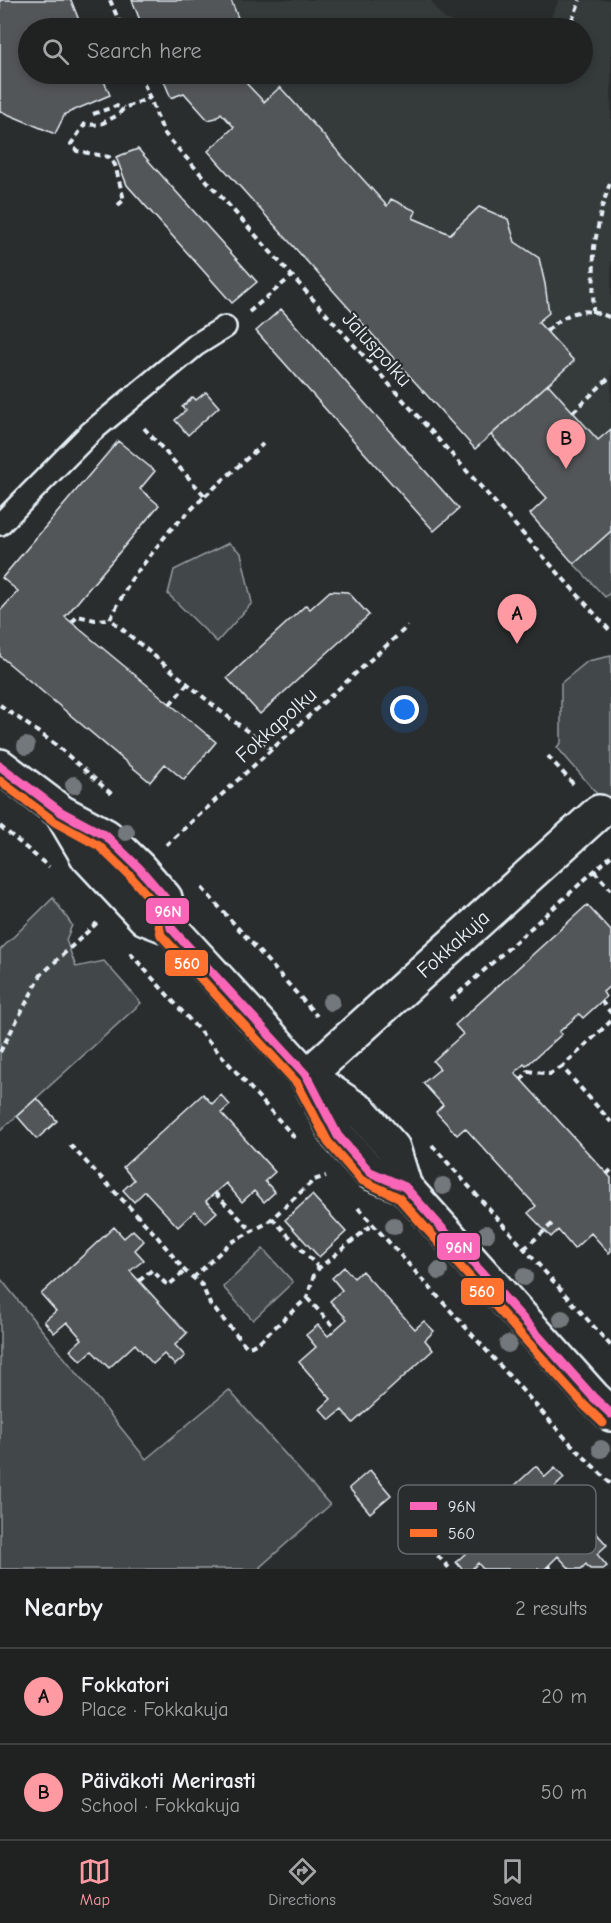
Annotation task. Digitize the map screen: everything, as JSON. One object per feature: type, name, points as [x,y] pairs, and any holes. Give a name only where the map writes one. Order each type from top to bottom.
[{"type":"street","points":[[0,766],[61,813],[106,836],[139,868],[165,898],[171,928],[307,1076],[361,1112],[393,1148],[405,1187],[593,1397],[611,1414]]},
{"type":"street","name":"Fokkakuja","points":[[307,1076],[599,812]]},
{"type":"lane","points":[[0,524],[67,455],[124,404],[196,345],[225,327]]},
{"type":"path","points":[[111,0],[118,18]]},
{"type":"path","points":[[572,18],[580,0]]},
{"type":"path","name":"Jaluspolku","points":[[144,84],[164,133],[611,632]]},
{"type":"path","points":[[118,206],[124,200],[115,165],[108,156],[77,151],[71,144],[86,124],[99,125],[118,115],[124,108],[150,98]]},
{"type":"path","points":[[93,114],[116,106],[124,108]]},
{"type":"path","points":[[593,313],[594,247],[602,207],[611,180]]},
{"type":"path","points":[[225,327],[247,314],[292,276]]},
{"type":"path","points":[[547,331],[563,316],[580,311],[611,318]]},
{"type":"path","points":[[573,412],[611,376]]},
{"type":"path","points":[[124,404],[205,496]]},
{"type":"path","points":[[110,619],[138,572],[170,530],[263,444]]},
{"type":"path","points":[[72,622],[78,616],[95,620],[110,619],[187,684],[271,749]]},
{"type":"path","name":"Fokkapolku","points":[[164,846],[408,626]]},
{"type":"path","points":[[170,704],[187,684]]},
{"type":"path","points":[[446,1004],[611,856]]},
{"type":"path","points":[[594,871],[611,890]]},
{"type":"path","points":[[0,1053],[41,975],[101,920]]},
{"type":"path","points":[[601,1002],[611,1013]]},
{"type":"path","points":[[520,1080],[528,1071],[550,1074],[562,1067],[611,1021]]},
{"type":"path","points":[[562,1067],[611,1122]]},
{"type":"path","points":[[70,1145],[155,1234],[185,1271],[202,1286],[210,1304],[247,1347],[260,1341],[307,1298],[314,1275],[319,1268],[373,1224]]},
{"type":"path","points":[[431,1145],[611,1346]]},
{"type":"path","points":[[193,1278],[230,1243],[267,1223],[314,1180],[328,1175]]},
{"type":"path","points":[[215,1193],[252,1231]]},
{"type":"path","points":[[272,1218],[319,1268]]},
{"type":"path","points":[[524,1249],[552,1224]]},
{"type":"path","points":[[139,1281],[152,1269],[169,1285],[185,1271]]},
{"type":"path","points":[[307,1298],[336,1329]]},
{"type":"path","points":[[436,1554],[450,1569]]},
{"type":"shaded area","points":[[132,0],[431,0],[436,10],[444,18],[139,18]]},
{"type":"shaded area","points":[[559,0],[611,0],[611,604],[530,514],[547,498],[491,435],[475,449],[208,151],[234,127],[221,113],[216,118],[208,120],[184,93],[171,98],[165,84],[593,84],[593,18],[551,17]]},
{"type":"shaded area","points":[[611,531],[611,592],[605,597],[574,564]]},
{"type":"shaded area","points":[[229,543],[241,553],[252,603],[217,642],[168,594],[174,570]]},
{"type":"shaded area","points":[[611,656],[611,810],[557,747],[561,743],[561,683],[588,661]]},
{"type":"shaded area","points":[[53,898],[72,925],[66,940],[76,967],[104,961],[141,1003],[0,1131],[0,950]]},
{"type":"shaded area","points":[[263,1249],[293,1282],[253,1320],[223,1287]]},
{"type":"shaded area","points":[[0,1278],[146,1459],[229,1390],[330,1505],[260,1567],[261,1569],[0,1569]]},
{"type":"building","points":[[0,0],[71,0],[78,18],[18,18],[18,84],[105,84],[110,95],[65,114],[55,134],[0,111]]},
{"type":"building","points":[[132,0],[231,0],[238,18],[139,18]]},
{"type":"building","points":[[165,84],[247,84],[264,102],[280,87],[387,206],[391,199],[416,211],[413,218],[450,234],[479,207],[508,219],[515,242],[539,258],[549,313],[538,322],[574,361],[475,449],[208,151],[234,127],[221,113],[216,118],[208,120],[184,93],[171,98]]},
{"type":"building","points":[[138,149],[257,282],[232,303],[127,185],[116,157]]},
{"type":"building","points":[[281,309],[459,509],[434,531],[256,331]]},
{"type":"building","points":[[548,384],[598,440],[611,429],[611,531],[574,564],[530,514],[547,498],[491,435]]},
{"type":"building","points":[[206,392],[219,407],[188,435],[175,420],[186,410],[182,407],[193,397],[196,400]]},
{"type":"building","points":[[118,441],[155,471],[140,489],[159,505],[65,617],[216,742],[184,780],[165,764],[150,782],[0,656],[0,611],[18,591],[2,578]]},
{"type":"building","points":[[330,591],[348,592],[369,615],[260,714],[227,678],[306,605],[310,609]]},
{"type":"building","points":[[587,905],[611,931],[611,985],[603,992],[606,997],[583,1018],[579,1014],[559,1032],[562,1034],[515,1073],[611,1178],[611,1251],[609,1253],[591,1233],[574,1249],[558,1230],[551,1237],[528,1213],[536,1206],[465,1128],[457,1135],[436,1112],[443,1105],[423,1083],[440,1069],[433,1061],[463,1034],[455,1025]]},
{"type":"building","points":[[203,1094],[212,1104],[221,1095],[230,1105],[221,1113],[275,1172],[265,1181],[275,1192],[264,1202],[254,1191],[242,1202],[226,1183],[206,1201],[217,1212],[205,1223],[195,1211],[178,1227],[145,1191],[134,1202],[123,1190],[134,1180],[123,1167]]},
{"type":"building","points":[[37,1098],[57,1121],[37,1139],[17,1116]]},
{"type":"building","points":[[312,1195],[346,1232],[319,1257],[285,1220]]},
{"type":"building","points":[[114,1227],[124,1238],[133,1230],[144,1241],[135,1250],[144,1260],[130,1271],[187,1333],[175,1345],[185,1356],[175,1365],[164,1354],[153,1364],[135,1344],[109,1368],[92,1351],[81,1361],[70,1350],[82,1339],[67,1322],[54,1333],[44,1321],[56,1311],[41,1294]]},
{"type":"building","points":[[344,1267],[354,1278],[362,1271],[415,1329],[424,1321],[434,1331],[425,1340],[433,1350],[353,1423],[342,1410],[330,1420],[320,1409],[331,1399],[299,1362],[316,1347],[306,1335],[318,1325],[328,1336],[347,1319],[330,1301],[342,1290],[332,1278]]},
{"type":"building","points":[[536,1466],[545,1477],[555,1468],[564,1478],[557,1485],[515,1485]]},
{"type":"building","points":[[370,1470],[391,1495],[370,1513],[349,1488]]},
{"type":"building","points":[[596,1533],[607,1545],[597,1554],[607,1566],[603,1569],[590,1569],[586,1564],[581,1569],[570,1569],[558,1556],[545,1569],[483,1569],[478,1563],[472,1569],[462,1569],[456,1562],[465,1554],[596,1554]]},
{"type":"transit line","name":"96N","points":[[0,766],[61,812],[106,836],[139,868],[165,898],[171,928],[307,1076],[338,1136],[370,1172],[405,1187],[593,1397],[611,1414]]},
{"type":"transit line","name":"560","points":[[0,781],[55,822],[99,846],[130,876],[154,903],[161,935],[297,1083],[328,1142],[361,1180],[398,1197],[584,1405],[603,1423]]},
{"type":"place","name":"Päiväkoti Merirasti","points":[[566,469]]},
{"type":"place","name":"Fokkatori","points":[[517,644]]}]
